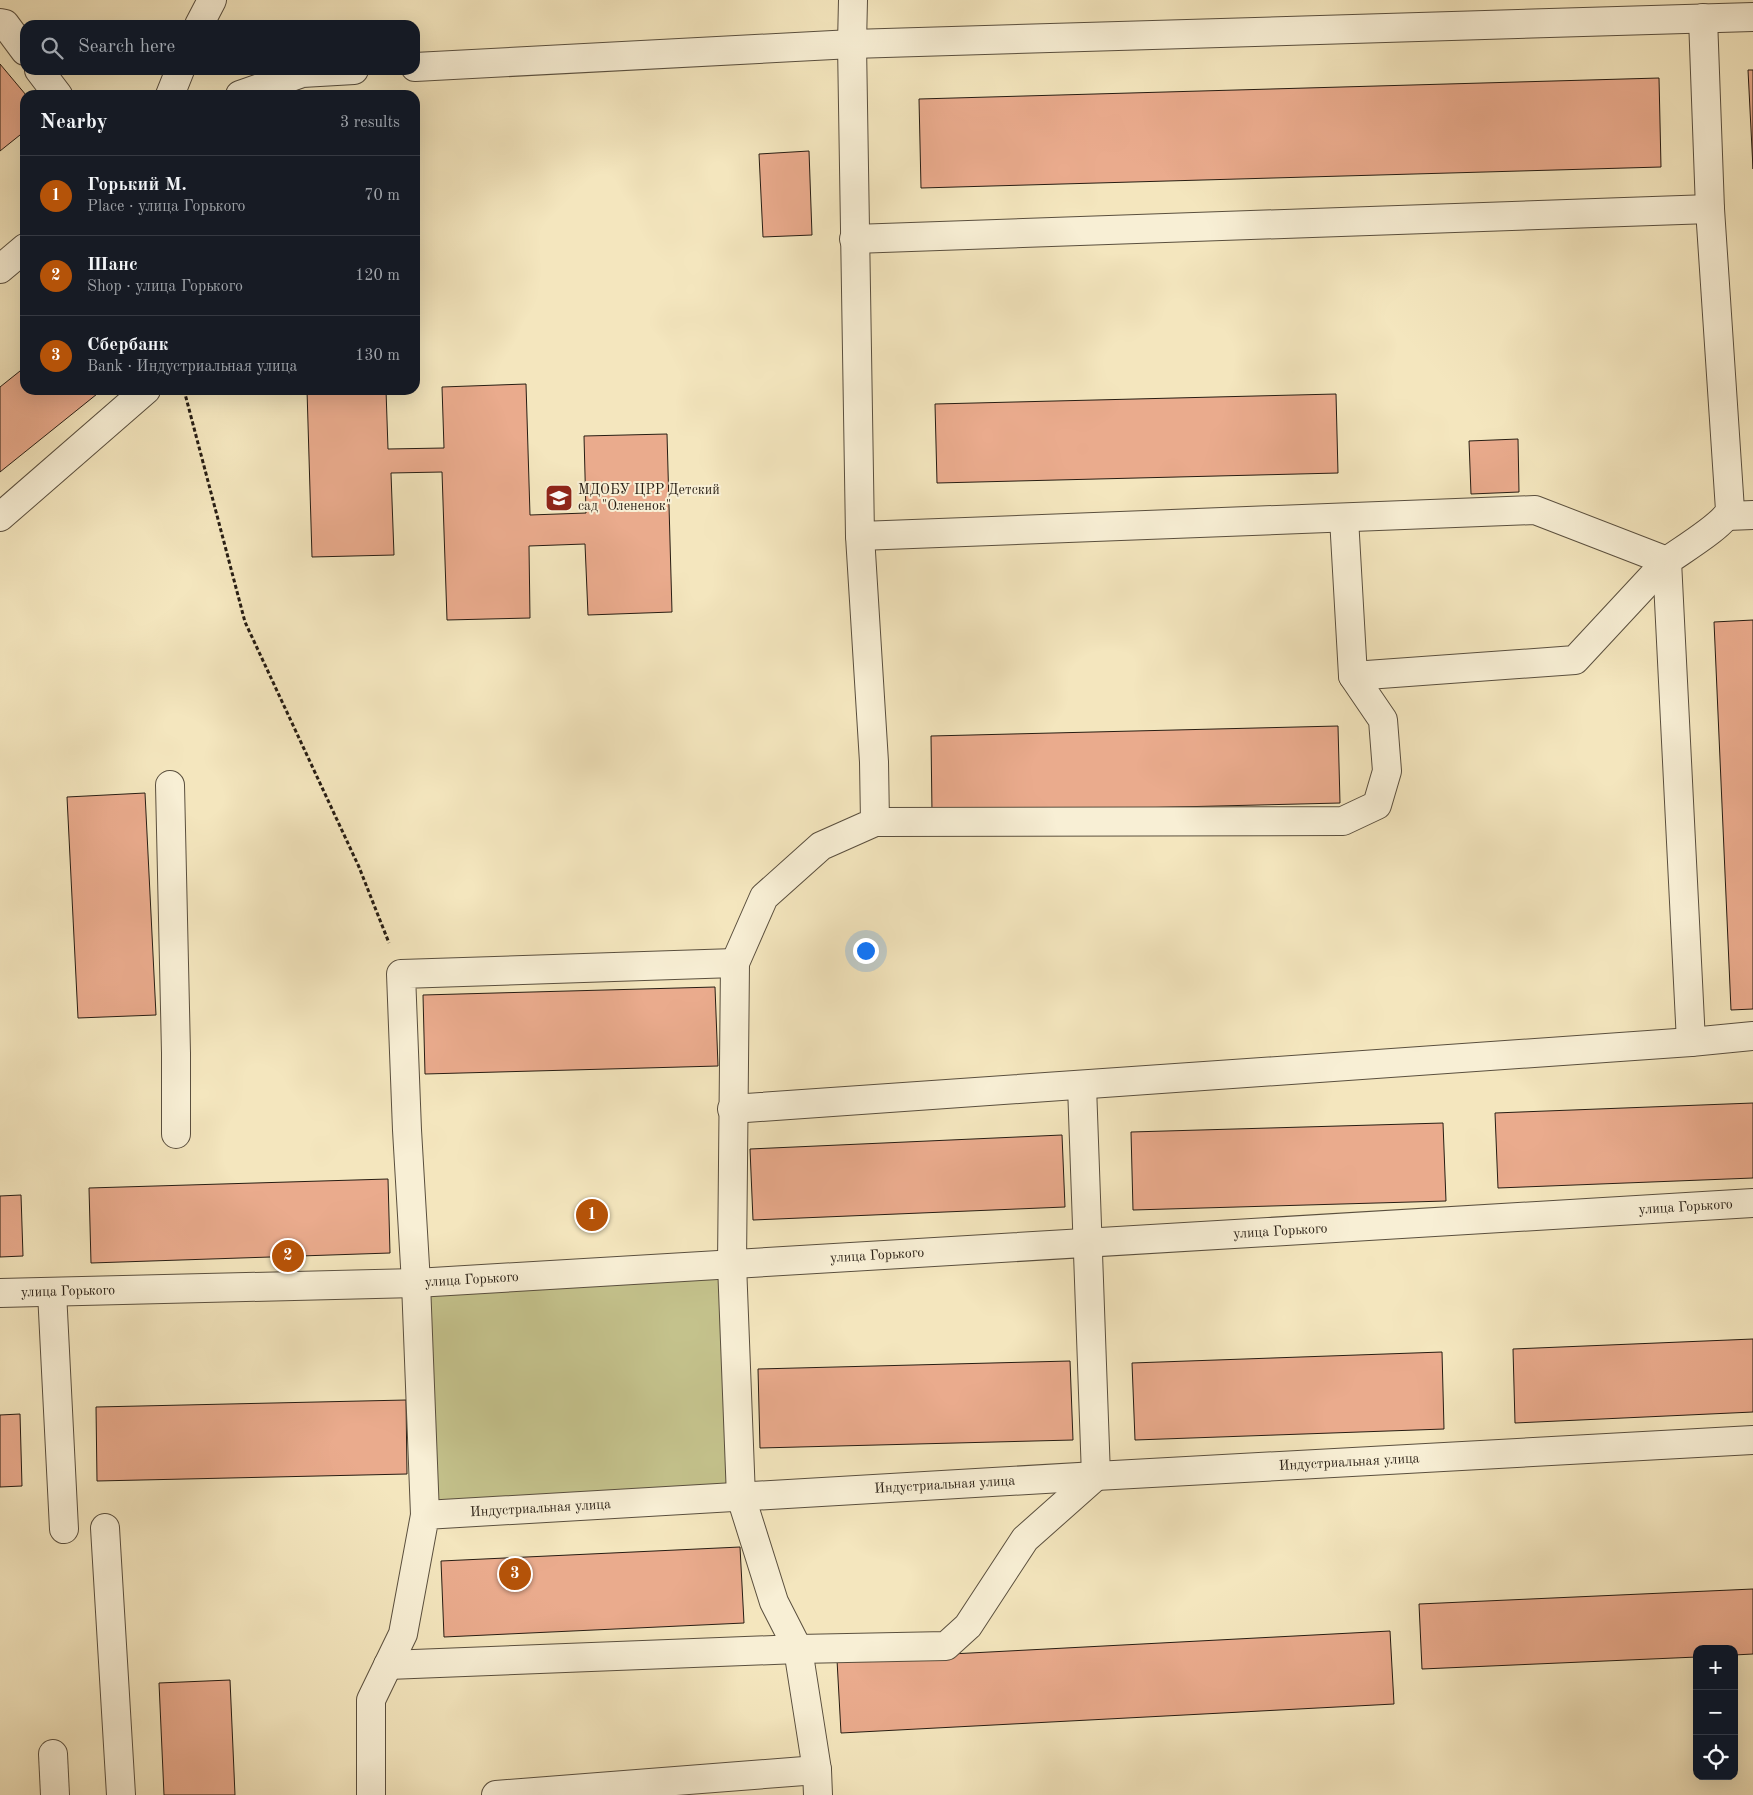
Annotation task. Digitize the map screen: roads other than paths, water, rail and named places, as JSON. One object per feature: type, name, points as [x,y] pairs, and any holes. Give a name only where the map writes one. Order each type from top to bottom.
[{"type":"street","points":[[202,20],[212,0]]},
{"type":"street","points":[[853,0],[854,239],[860,536],[874,752],[875,822]]},
{"type":"street","points":[[420,67],[852,44],[1753,17]]},
{"type":"street","points":[[1703,18],[1710,209],[1730,510],[1740,515]]},
{"type":"street","points":[[0,23],[5,24],[20,44]]},
{"type":"street","points":[[43,75],[54,90]]},
{"type":"street","points":[[172,90],[178,75]]},
{"type":"street","points":[[254,90],[296,75]]},
{"type":"street","points":[[854,239],[1710,209]]},
{"type":"street","points":[[0,269],[20,252]]},
{"type":"street","points":[[0,517],[140,395]]},
{"type":"street","points":[[860,536],[1535,510],[1667,561]]},
{"type":"street","points":[[1353,676],[1575,660],[1667,561],[1740,515]]},
{"type":"street","points":[[496,1795],[818,1782],[798,1649],[774,1602],[741,1497],[732,1264],[732,1109],[735,963],[764,897],[820,846],[875,822],[1343,821],[1377,805],[1387,771],[1383,720],[1353,676],[1344,518]]},
{"type":"street","points":[[1667,561],[1691,1042]]},
{"type":"street","points":[[170,785],[176,1134]]},
{"type":"street","points":[[371,1795],[371,1700],[403,1634],[425,1516],[401,974],[735,963]]},
{"type":"street","points":[[732,1109],[1082,1086],[1753,1036]]},
{"type":"street","points":[[388,1665],[798,1649],[946,1646],[968,1626],[1026,1539],[1096,1476],[1082,1086]]},
{"type":"street","name":"улица Горького","points":[[0,1294],[416,1283],[1753,1203]]},
{"type":"street","points":[[52,1292],[64,1529]]},
{"type":"street","name":"Индустриальная улица","points":[[425,1516],[1096,1476],[1753,1440]]},
{"type":"street","points":[[105,1528],[121,1795]]},
{"type":"street","points":[[53,1754],[55,1795]]},
{"type":"place","name":"МДОБУ ЦРР Детский сад \"Олененок\"","points":[[559,498]]},
{"type":"place","name":"Горький М.","points":[[592,1215]]},
{"type":"place","name":"Шанс","points":[[288,1256]]},
{"type":"place","name":"Сбербанк","points":[[515,1574]]}]
